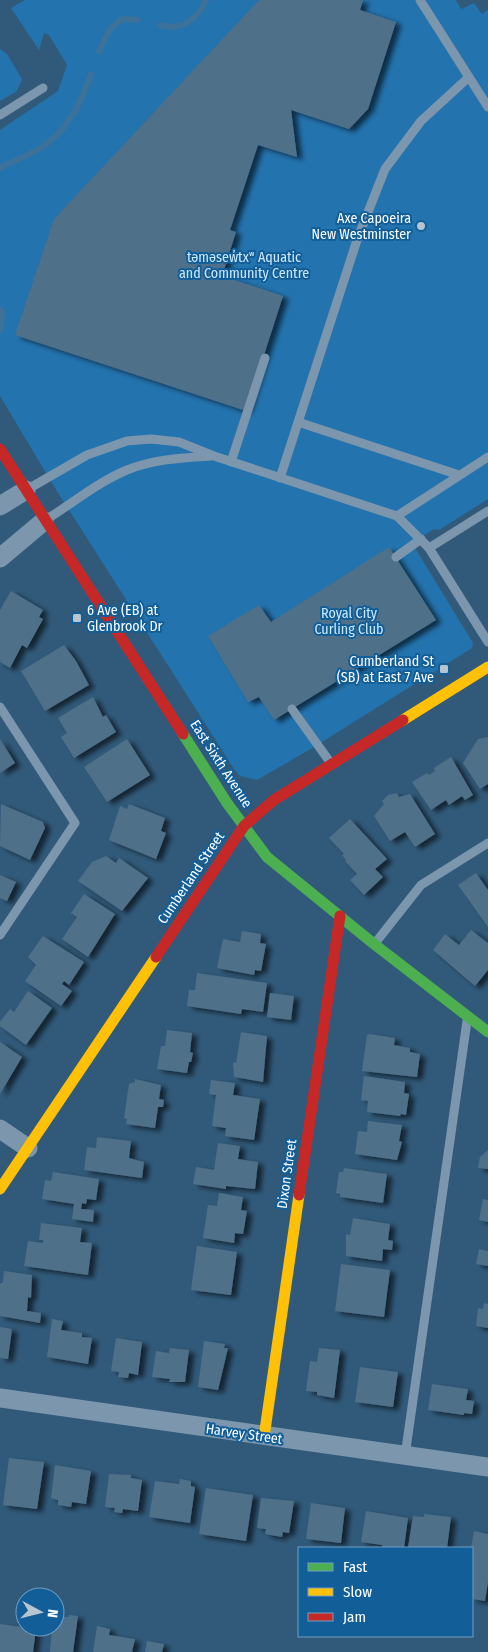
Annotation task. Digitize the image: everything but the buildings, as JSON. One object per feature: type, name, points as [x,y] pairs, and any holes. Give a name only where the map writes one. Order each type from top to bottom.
[{"type":"street","name":"East Sixth Avenue","points":[[0,449],[44,521],[244,826],[267,856],[374,944],[468,1014],[488,1032]]},
{"type":"street","points":[[0,506],[26,490]]},
{"type":"street","points":[[0,558],[44,521]]},
{"type":"street","name":"Cumberland Street","points":[[0,1189],[244,826],[266,805],[488,667]]},
{"type":"street","name":"Dixon Street","points":[[264,1437],[340,916]]},
{"type":"street","points":[[0,1129],[28,1148]]},
{"type":"street","name":"Harvey Street","points":[[0,1398],[264,1437],[488,1467]]},
{"type":"lane","points":[[420,0],[488,107]]},
{"type":"lane","points":[[280,478],[372,197],[385,169],[421,121],[469,77]]},
{"type":"lane","points":[[0,115],[42,88]]},
{"type":"lane","points":[[231,462],[265,358]]},
{"type":"lane","points":[[298,422],[459,475]]},
{"type":"lane","points":[[26,490],[87,455],[127,441],[151,439],[179,442],[231,462],[397,516],[429,548],[488,642]]},
{"type":"lane","points":[[44,521],[100,484],[127,470],[165,459],[214,456]]},
{"type":"lane","points":[[397,516],[488,457]]},
{"type":"lane","points":[[429,548],[488,511]]},
{"type":"lane","points":[[396,557],[421,539]]},
{"type":"lane","points":[[0,707],[75,823],[0,935]]},
{"type":"lane","points":[[292,709],[331,765]]},
{"type":"lane","points":[[374,944],[421,885],[488,842]]},
{"type":"lane","points":[[405,1456],[468,1014]]},
{"type":"green space","name":"təməsew̓txʷ Aquatic and Community Centre","points":[[25,0],[456,0],[461,9],[474,3],[482,14],[488,10],[488,499],[439,530],[434,529],[412,543],[473,643],[472,648],[314,747],[257,780],[240,776],[234,769],[55,488],[0,396],[0,130],[58,91],[67,65],[49,35],[44,33],[39,50],[11,8]]},
{"type":"green space","points":[[0,49],[7,54],[22,79],[17,91],[0,101]]},
{"type":"waterway","points":[[160,25],[175,26],[188,22],[198,13],[206,0]]},
{"type":"waterway","points":[[99,51],[110,29],[122,19],[138,20]]},
{"type":"waterway","points":[[0,168],[39,149],[58,134],[77,107],[91,74]]},
{"type":"waterway","points":[[0,309],[3,312],[0,331]]},
{"type":"traffic: fast","points":[[183,734],[227,803],[267,857],[374,944],[488,1032]]},
{"type":"traffic: slow","points":[[403,720],[488,667]]},
{"type":"traffic: slow","points":[[0,1189],[156,957]]},
{"type":"traffic: slow","points":[[264,1437],[299,1195]]},
{"type":"traffic: jam","points":[[0,449],[183,734]]},
{"type":"traffic: jam","points":[[156,957],[244,826],[274,800],[403,720]]},
{"type":"traffic: jam","points":[[299,1195],[340,916]]},
{"type":"place","name":"Axe Capoeira New Westminster","points":[[421,226]]},
{"type":"place","name":"6 Ave (EB) at Glenbrook Dr","points":[[77,618]]},
{"type":"place","name":"Cumberland St (SB) at East 7 Ave","points":[[444,669]]},
{"type":"park label","name":"Royal City Curling Club","points":[[349,622]]}]
